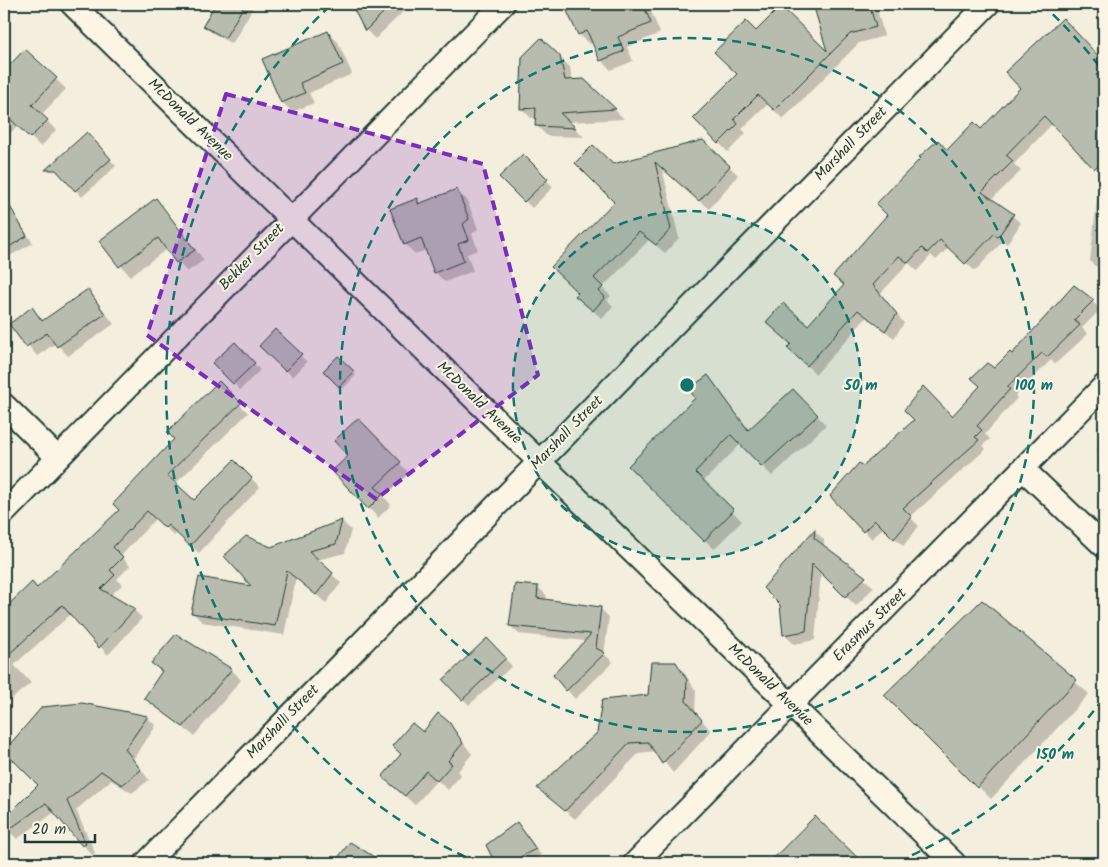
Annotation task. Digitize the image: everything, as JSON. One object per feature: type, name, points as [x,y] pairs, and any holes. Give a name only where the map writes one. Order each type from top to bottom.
[{"type":"street","name":"McDonald Avenue","points":[[72,4],[540,462],[954,863]]},
{"type":"street","name":"Bekker Street","points":[[4,513],[290,218],[503,4]]},
{"type":"street","name":"Marshall Street","points":[[146,863],[988,4]]},
{"type":"street","name":"Erasmus Street","points":[[635,863],[1104,386]]},
{"type":"street","points":[[4,405],[58,458]]},
{"type":"street","points":[[1023,470],[1104,546]]},
{"type":"highlighted area","points":[[226,94],[483,164],[538,375],[376,499],[147,335]]},
{"type":"building","points":[[215,4],[245,4],[225,38],[203,26]]},
{"type":"building","points":[[351,4],[392,4],[365,31]]},
{"type":"building","points":[[582,4],[643,4],[651,23],[618,37],[624,51],[600,61],[587,31],[578,35],[567,11]]},
{"type":"building","points":[[813,4],[869,4],[876,27],[850,34],[774,110],[758,95],[734,119],[738,124],[718,144],[693,118],[737,74],[714,52],[746,21],[756,31],[781,6],[827,51]]},
{"type":"building","points":[[1063,18],[1104,62],[1104,67],[1096,75],[1104,84],[1104,159],[1094,169],[1044,116],[1006,155],[1013,161],[982,192],[1014,214],[998,237],[994,234],[965,264],[940,240],[927,253],[922,248],[908,263],[899,256],[873,285],[897,314],[885,331],[858,310],[807,366],[787,348],[791,344],[766,322],[783,303],[808,325],[844,285],[833,276],[887,215],[876,204],[921,158],[919,157],[938,140],[947,150],[974,122],[981,129],[1020,88],[1005,72]]},
{"type":"building","points":[[328,31],[343,64],[300,83],[305,93],[281,103],[262,59]]},
{"type":"building","points":[[541,38],[560,56],[565,80],[584,79],[616,109],[560,113],[576,128],[535,126],[536,108],[520,109],[522,57]]},
{"type":"building","points":[[25,49],[57,78],[32,105],[48,120],[30,138],[4,113],[4,71]]},
{"type":"building","points":[[87,132],[111,159],[75,191],[56,170],[45,170]]},
{"type":"building","points":[[703,140],[730,166],[699,201],[655,162],[671,229],[656,245],[639,232],[594,278],[603,287],[599,291],[605,297],[593,311],[575,296],[578,293],[551,267],[614,202],[575,163],[593,145],[613,164]]},
{"type":"building","points":[[523,154],[548,179],[524,202],[499,177]]},
{"type":"building","points":[[457,189],[469,219],[463,224],[469,240],[458,244],[464,261],[434,273],[421,238],[404,245],[390,209],[418,198],[418,204]]},
{"type":"building","points":[[4,196],[27,236],[4,250]]},
{"type":"building","points":[[156,198],[195,250],[176,263],[158,238],[119,267],[99,241]]},
{"type":"building","points":[[1074,285],[1094,300],[1074,320],[1080,325],[1047,357],[1042,353],[1007,387],[1010,389],[977,426],[982,430],[975,437],[979,440],[903,508],[912,517],[894,539],[875,520],[863,532],[830,496],[859,463],[863,466],[914,420],[904,410],[923,386],[952,416],[980,386],[971,378],[987,363],[994,368],[1010,352],[1012,354]]},
{"type":"building","points":[[88,289],[105,314],[57,347],[47,333],[26,347],[9,324],[32,307],[42,321]]},
{"type":"building","points":[[275,329],[302,354],[285,371],[259,346]]},
{"type":"building","points":[[235,342],[255,363],[233,384],[212,363]]},
{"type":"building","points":[[338,356],[354,371],[339,387],[323,371]]},
{"type":"building","points":[[708,375],[748,430],[793,389],[818,415],[762,467],[731,435],[695,472],[734,510],[704,541],[628,466],[695,398],[689,389]]},
{"type":"building","points":[[219,381],[241,403],[167,475],[194,500],[234,460],[252,478],[190,546],[168,525],[165,528],[147,511],[113,547],[123,557],[110,570],[115,575],[101,589],[135,609],[99,648],[62,605],[4,659],[4,609],[32,582],[37,588],[119,510],[113,504],[174,439],[167,432]]},
{"type":"building","points":[[358,418],[401,462],[375,487],[383,494],[368,509],[332,471],[348,456],[334,441]]},
{"type":"building","points":[[342,520],[336,544],[309,551],[333,573],[316,595],[287,571],[275,626],[191,613],[199,577],[251,586],[224,556],[246,536],[271,547]]},
{"type":"building","points":[[815,529],[814,538],[866,577],[845,597],[812,564],[806,631],[783,635],[780,605],[763,588]]},
{"type":"building","points":[[515,584],[538,586],[537,598],[601,607],[596,648],[605,653],[566,691],[553,675],[591,634],[509,626]]},
{"type":"building","points":[[982,600],[1077,680],[977,788],[884,695]]},
{"type":"building","points":[[176,634],[232,669],[183,727],[144,698],[162,671],[151,663]]},
{"type":"building","points":[[487,638],[506,658],[462,700],[443,680]]},
{"type":"building","points":[[651,662],[676,662],[687,680],[686,701],[702,720],[662,764],[648,742],[629,743],[565,811],[537,788],[597,733],[602,700],[648,695]]},
{"type":"building","points":[[82,703],[148,716],[125,749],[141,770],[122,785],[101,771],[67,801],[86,844],[82,846],[46,803],[7,831],[4,828],[4,819],[38,785],[4,751],[42,707]]},
{"type":"building","points":[[438,713],[449,722],[463,743],[448,761],[452,764],[437,781],[426,771],[405,796],[382,777],[401,754],[392,746],[412,723],[423,732]]},
{"type":"building","points":[[815,816],[863,863],[769,863]]},
{"type":"building","points":[[517,822],[536,849],[520,857],[523,863],[495,863],[486,845]]},
{"type":"building","points":[[350,842],[384,863],[334,863]]}]
